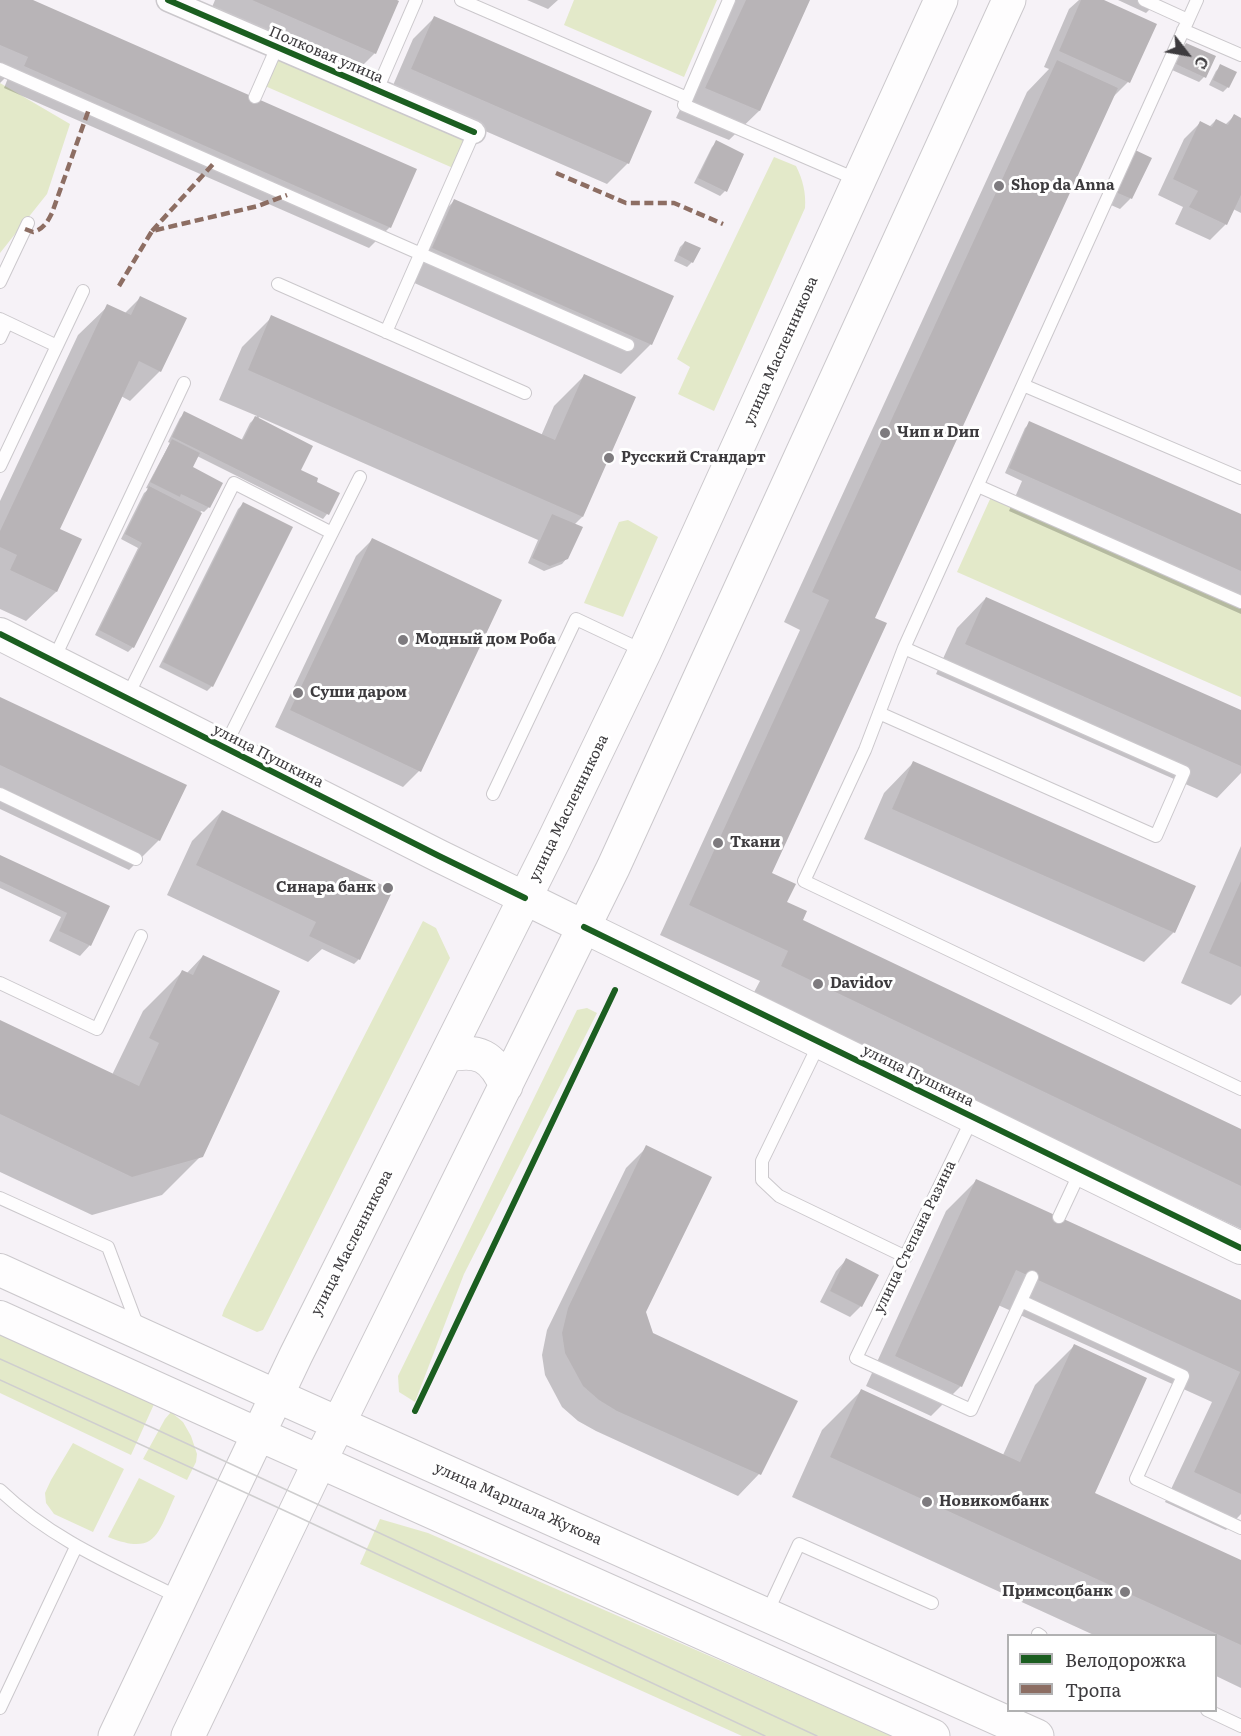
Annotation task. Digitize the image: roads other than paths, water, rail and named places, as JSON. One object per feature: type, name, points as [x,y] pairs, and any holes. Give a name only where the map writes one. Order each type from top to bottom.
[{"type":"main road","name":"улица Масленникова","points":[[115,1736],[258,1434],[525,898],[645,651],[940,0]]},
{"type":"main road","points":[[188,1736],[319,1463],[613,868],[1010,0]]},
{"type":"main road","name":"улица Пушкина","points":[[525,898],[584,927]]},
{"type":"main road","points":[[446,1056],[468,1052],[483,1056],[494,1065],[506,1086]]},
{"type":"main road","name":"улица Маршала Жукова","points":[[277,1396],[1037,1736]]},
{"type":"main road","points":[[258,1434],[339,1424]]},
{"type":"main road","points":[[258,1434],[933,1736]]},
{"type":"street","name":"Полковая улица","points":[[182,3],[277,47],[474,132]]},
{"type":"street","name":"улица Пушкина","points":[[0,634],[525,898]]},
{"type":"street","name":"улица Пушкина","points":[[584,927],[1241,1248]]},
{"type":"street","name":"улица Маршала Жукова","points":[[0,1270],[277,1396]]},
{"type":"street","points":[[0,1317],[258,1434]]},
{"type":"lane","points":[[377,90],[416,0]]},
{"type":"lane","points":[[461,0],[687,98]]},
{"type":"lane","points":[[729,0],[684,105],[858,180]]},
{"type":"lane","points":[[1144,0],[1241,56]]},
{"type":"lane","points":[[1197,0],[904,648],[865,750],[804,881],[1241,1089]]},
{"type":"lane","points":[[255,98],[277,47]]},
{"type":"lane","points":[[0,69],[226,162],[420,254],[628,345]]},
{"type":"lane","points":[[386,332],[474,132]]},
{"type":"lane","points":[[0,282],[28,223]]},
{"type":"lane","points":[[278,284],[525,393]]},
{"type":"lane","points":[[0,466],[83,291]]},
{"type":"lane","points":[[0,338],[4,321],[57,346]]},
{"type":"lane","points":[[53,661],[184,383]]},
{"type":"lane","points":[[1023,385],[1241,478]]},
{"type":"lane","points":[[224,747],[360,477]]},
{"type":"lane","points":[[126,698],[234,483],[332,533]]},
{"type":"lane","points":[[978,486],[1241,602]]},
{"type":"lane","points":[[493,794],[576,619],[645,651]]},
{"type":"lane","points":[[879,713],[1156,836],[1184,772],[904,648]]},
{"type":"lane","points":[[0,795],[136,859]]},
{"type":"lane","points":[[0,983],[97,1029],[141,936]]},
{"type":"lane","points":[[820,1041],[762,1161],[762,1180],[779,1197],[906,1257]]},
{"type":"lane","name":"улица Степана Разина","points":[[974,1116],[856,1358],[971,1410],[1021,1301]]},
{"type":"lane","points":[[1059,1217],[1081,1170]]},
{"type":"lane","points":[[0,1198],[108,1247],[141,1334]]},
{"type":"lane","points":[[1032,1277],[1021,1301],[1184,1376],[1136,1479],[1241,1527]]},
{"type":"lane","points":[[0,1490],[36,1521],[76,1547],[181,1598]]},
{"type":"lane","points":[[766,1616],[799,1544],[932,1604]]},
{"type":"lane","points":[[0,1708],[76,1547]]},
{"type":"lane","points":[[1211,1712],[1241,1726]]},
{"type":"tram line","points":[[0,1359],[817,1736]]},
{"type":"tram line","points":[[0,1380],[765,1736]]},
{"type":"place","name":"Shop da Anna","points":[[999,186]]},
{"type":"place","name":"Чип и Dип","points":[[885,433]]},
{"type":"place","name":"Русский Стандарт","points":[[609,458]]},
{"type":"place","name":"Модный дом Роба","points":[[403,640]]},
{"type":"place","name":"Суши даром","points":[[298,693]]},
{"type":"place","name":"Ткани","points":[[718,843]]},
{"type":"place","name":"Синара банк","points":[[388,888]]},
{"type":"place","name":"Davidov","points":[[818,984]]},
{"type":"place","name":"Новикомбанк","points":[[927,1502]]},
{"type":"place","name":"Примсоцбанк","points":[[1125,1592]]}]
